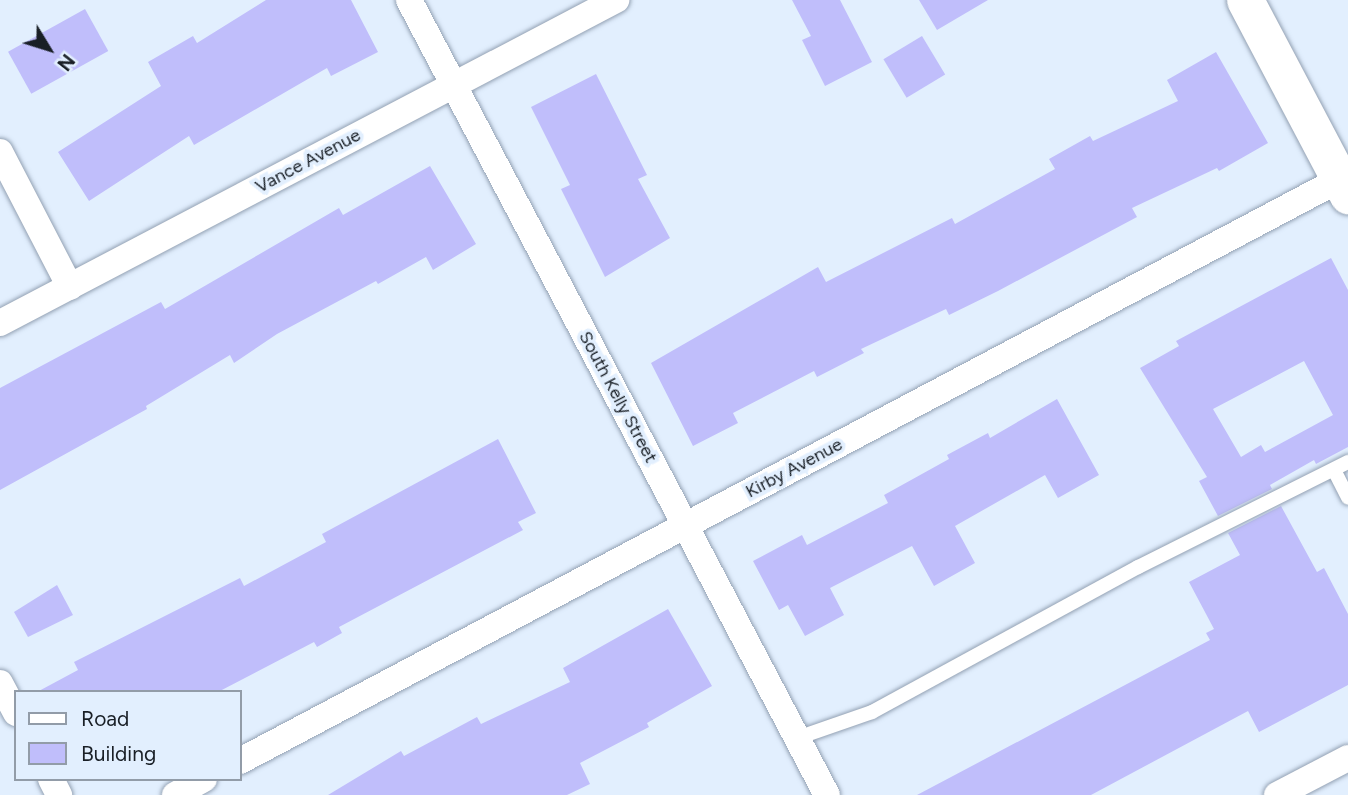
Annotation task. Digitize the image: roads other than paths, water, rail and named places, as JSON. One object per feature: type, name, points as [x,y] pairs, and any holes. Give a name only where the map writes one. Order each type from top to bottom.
[{"type":"main road","points":[[1245,0],[1345,183]]},
{"type":"street","name":"South Kelly Street","points":[[409,0],[827,795]]},
{"type":"street","name":"Vance Avenue","points":[[0,323],[616,0]]},
{"type":"street","points":[[0,152],[70,287]]},
{"type":"street","name":"Kirby Avenue","points":[[242,760],[686,525],[1345,183]]},
{"type":"street","points":[[0,683],[14,709]]},
{"type":"street","points":[[1278,795],[1348,758]]},
{"type":"street","points":[[175,795],[200,781]]},
{"type":"lane","points":[[797,738],[872,712],[1138,567],[1348,462]]},
{"type":"lane","points":[[1334,470],[1348,499]]}]
